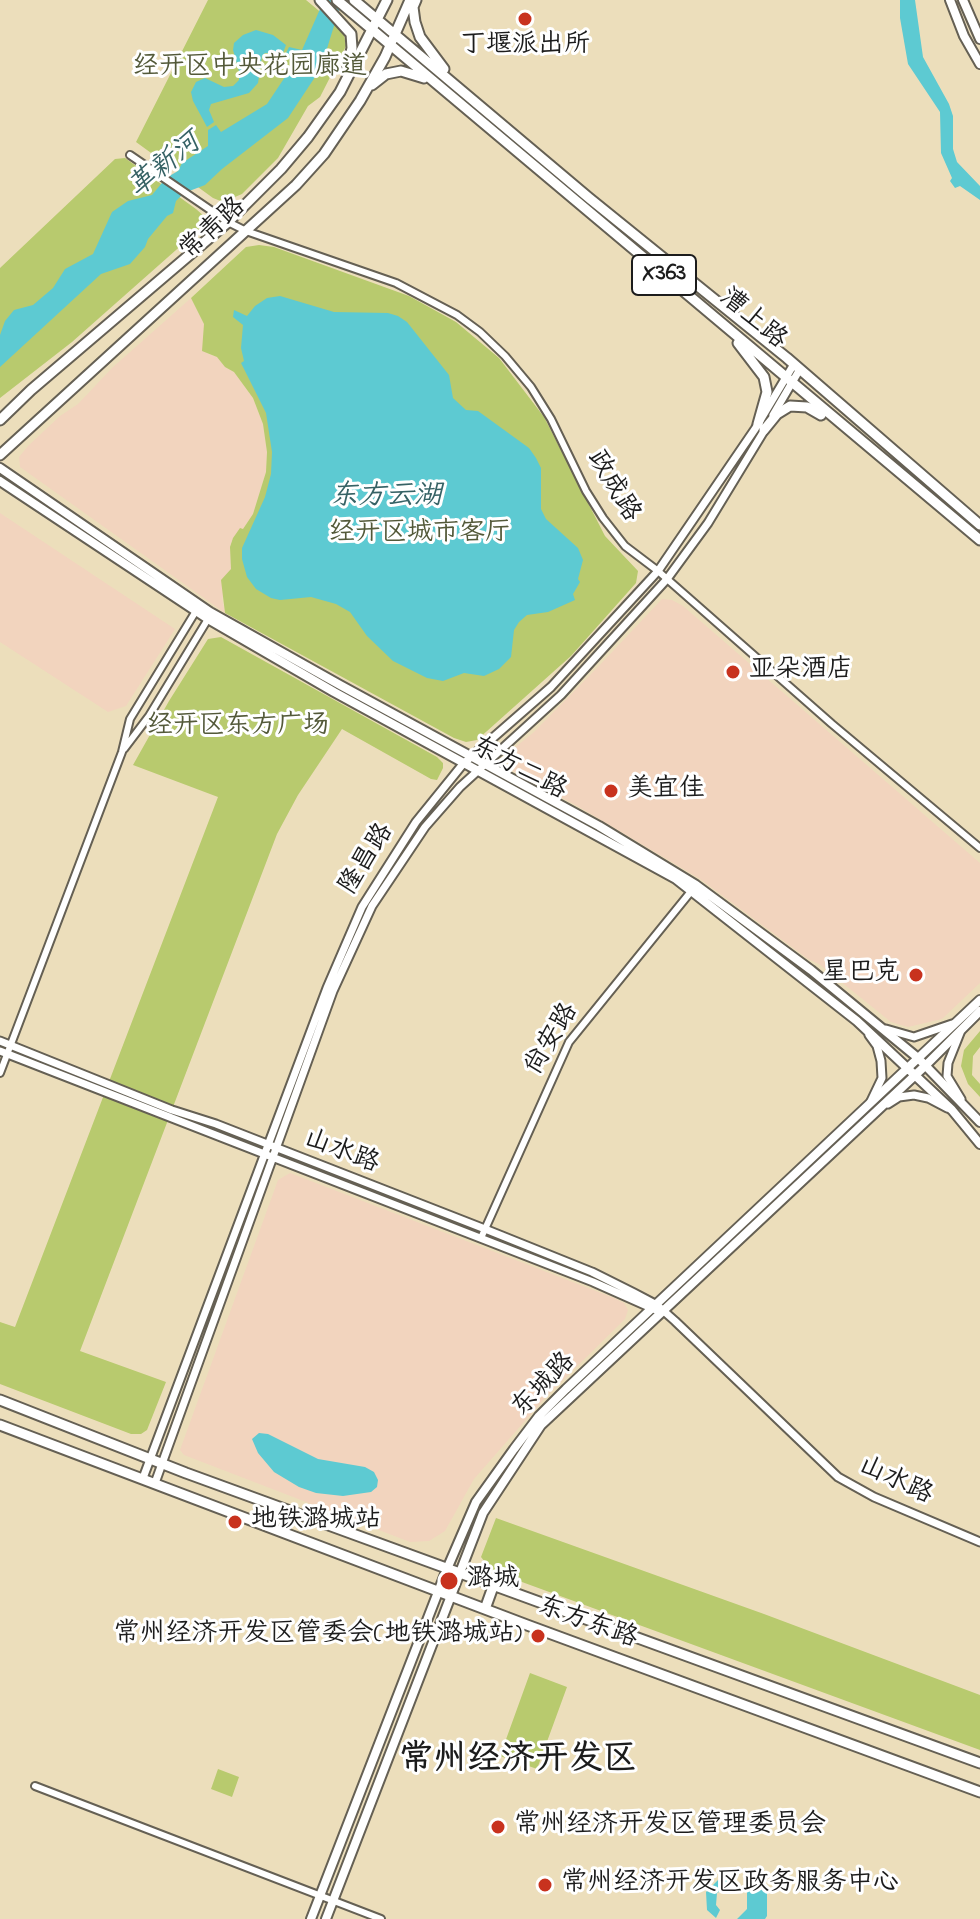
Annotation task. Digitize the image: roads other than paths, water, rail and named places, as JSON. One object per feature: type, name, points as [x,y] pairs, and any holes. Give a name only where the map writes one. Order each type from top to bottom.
[{"type":"main road","points":[[320,0],[351,34],[352,48],[340,92]]},
{"type":"main road","name":"漕上路","points":[[337,0],[980,540]]},
{"type":"main road","name":"X363","points":[[354,0],[377,19]]},
{"type":"main road","name":"常青路","points":[[0,420],[228,222],[281,169],[340,92],[387,0]]},
{"type":"main road","points":[[413,0],[420,37],[453,81]]},
{"type":"main road","name":"常青路","points":[[0,455],[296,185],[324,154],[360,101],[413,0]]},
{"type":"main road","points":[[950,0],[964,36],[980,64]]},
{"type":"main road","points":[[963,0],[980,39]]},
{"type":"main road","name":"漕上路","points":[[377,19],[589,198],[797,366],[980,525]]},
{"type":"main road","points":[[360,101],[375,81],[386,74],[401,71],[419,75],[439,87]]},
{"type":"main road","points":[[708,312],[750,357],[764,377],[767,392],[761,427]]},
{"type":"main road","points":[[761,427],[790,406],[807,407],[854,436]]},
{"type":"main road","name":"东方二路","points":[[0,468],[210,612],[472,758],[482,768],[694,888],[811,970],[926,1065],[980,1122]]},
{"type":"main road","name":"东方二路","points":[[0,481],[208,619],[463,764],[482,768]]},
{"type":"main road","name":"东方二路","points":[[694,888],[857,1021],[952,1110],[980,1144]]},
{"type":"main road","name":"东城路","points":[[326,1919],[483,1513],[541,1425],[657,1309],[980,1000]]},
{"type":"main road","name":"东城路","points":[[311,1919],[437,1591],[476,1502],[539,1416],[879,1109],[980,1011]]},
{"type":"main road","name":"东方东路","points":[[0,1400],[150,1460],[980,1763]]},
{"type":"main road","name":"东方东路","points":[[0,1425],[449,1596],[980,1792]]},
{"type":"main road","points":[[485,1609],[494,1584]]},
{"type":"street","name":"政成路","points":[[130,155],[228,222],[396,283],[457,315],[480,332],[531,387],[551,419],[586,491],[625,546],[980,848]]},
{"type":"street","name":"隆昌路","points":[[155,1483],[333,991],[372,906],[425,827],[460,787],[561,695],[667,579],[708,523],[797,366]]},
{"type":"street","name":"隆昌路","points":[[143,1478],[327,988],[362,907],[416,822],[463,764],[551,687],[658,571],[761,427]]},
{"type":"street","points":[[0,1073],[6,1050],[122,752],[130,719],[196,611]]},
{"type":"street","points":[[122,752],[149,716],[208,619]]},
{"type":"street","name":"尚安路","points":[[481,1238],[569,1042],[694,888]]},
{"type":"street","points":[[857,1021],[877,1046],[881,1061],[882,1078],[870,1104]]},
{"type":"street","points":[[874,1023],[895,1033],[914,1037],[952,1024]]},
{"type":"street","points":[[962,1028],[948,1063],[947,1076],[962,1101]]},
{"type":"street","name":"山水路","points":[[0,1041],[6,1050],[266,1150],[657,1309]]},
{"type":"street","points":[[879,1109],[899,1097],[914,1095],[952,1110]]},
{"type":"street","name":"山水路","points":[[276,1154],[485,1229],[592,1272],[675,1321],[838,1477],[874,1497],[980,1542]]},
{"type":"street","points":[[35,1786],[381,1919]]},
{"type":"water","points":[[324,0],[342,0],[321,68],[288,118],[205,185],[184,193],[176,201],[173,213],[167,216],[130,264],[101,274],[0,367],[0,335],[5,321],[14,310],[33,305],[53,288],[65,269],[93,254],[112,212],[128,201],[152,195],[166,178],[178,171],[182,163],[208,146],[208,130],[216,125],[221,132],[267,104],[293,65],[292,59],[285,55],[289,47],[302,50]]},
{"type":"water","points":[[900,0],[915,0],[923,57],[953,116],[953,149],[957,162],[980,186],[980,200],[960,186],[955,188],[950,181],[952,178],[941,153],[940,112],[908,64]]},
{"type":"water","points":[[256,30],[273,35],[286,45],[283,53],[265,53],[262,56],[258,83],[249,93],[211,104],[209,110],[214,122],[207,127],[193,101],[191,92],[196,82],[205,78],[224,87],[233,86],[239,80],[234,43]]},
{"type":"water","name":"东方云湖","points":[[280,296],[334,312],[398,316],[407,322],[449,375],[453,398],[466,410],[478,411],[529,448],[536,458],[541,468],[541,509],[546,519],[578,548],[583,560],[580,582],[573,594],[575,600],[548,612],[527,615],[519,622],[514,630],[511,657],[499,669],[484,676],[464,673],[443,681],[427,678],[393,661],[367,636],[350,612],[336,604],[311,597],[271,598],[256,589],[247,577],[242,548],[265,497],[272,452],[266,413],[241,363],[244,361],[241,348],[243,325],[233,317],[234,310],[247,316],[267,298]]},
{"type":"water","points":[[259,1433],[268,1434],[318,1459],[365,1467],[374,1472],[377,1487],[371,1492],[343,1496],[316,1493],[299,1487],[274,1472],[258,1453],[252,1439]]},
{"type":"water","points":[[718,1880],[732,1880],[729,1887],[717,1893],[716,1905],[720,1910],[716,1918],[707,1910],[706,1892]]},
{"type":"water","points":[[757,1887],[767,1890],[767,1916],[765,1919],[737,1919],[747,1909],[747,1891]]},
{"type":"place","name":"丁堰派出所","points":[[525,19]]},
{"type":"place","name":"亚朵酒店","points":[[733,672]]},
{"type":"place","name":"美宜佳","points":[[611,791]]},
{"type":"place","name":"星巴克","points":[[916,975]]},
{"type":"place","name":"地铁潞城站","points":[[235,1522]]},
{"type":"place","name":"潞城","points":[[449,1581]]},
{"type":"place","name":"常州经济开发区管委会(地铁潞城站)","points":[[538,1636]]},
{"type":"place","name":"常州经济开发区管理委员会","points":[[498,1827]]},
{"type":"place","name":"常州经济开发区政务服务中心","points":[[545,1885]]},
{"type":"district","name":"常州经济开发区","points":[[518,1762]]},
{"type":"park label","name":"经开区中央花园廊道","points":[[250,69]]},
{"type":"park label","name":"经开区城市客厅","points":[[420,535]]},
{"type":"park label","name":"经开区东方广场","points":[[238,728]]},
{"type":"water label","name":"革新河","points":[[166,167]]}]
